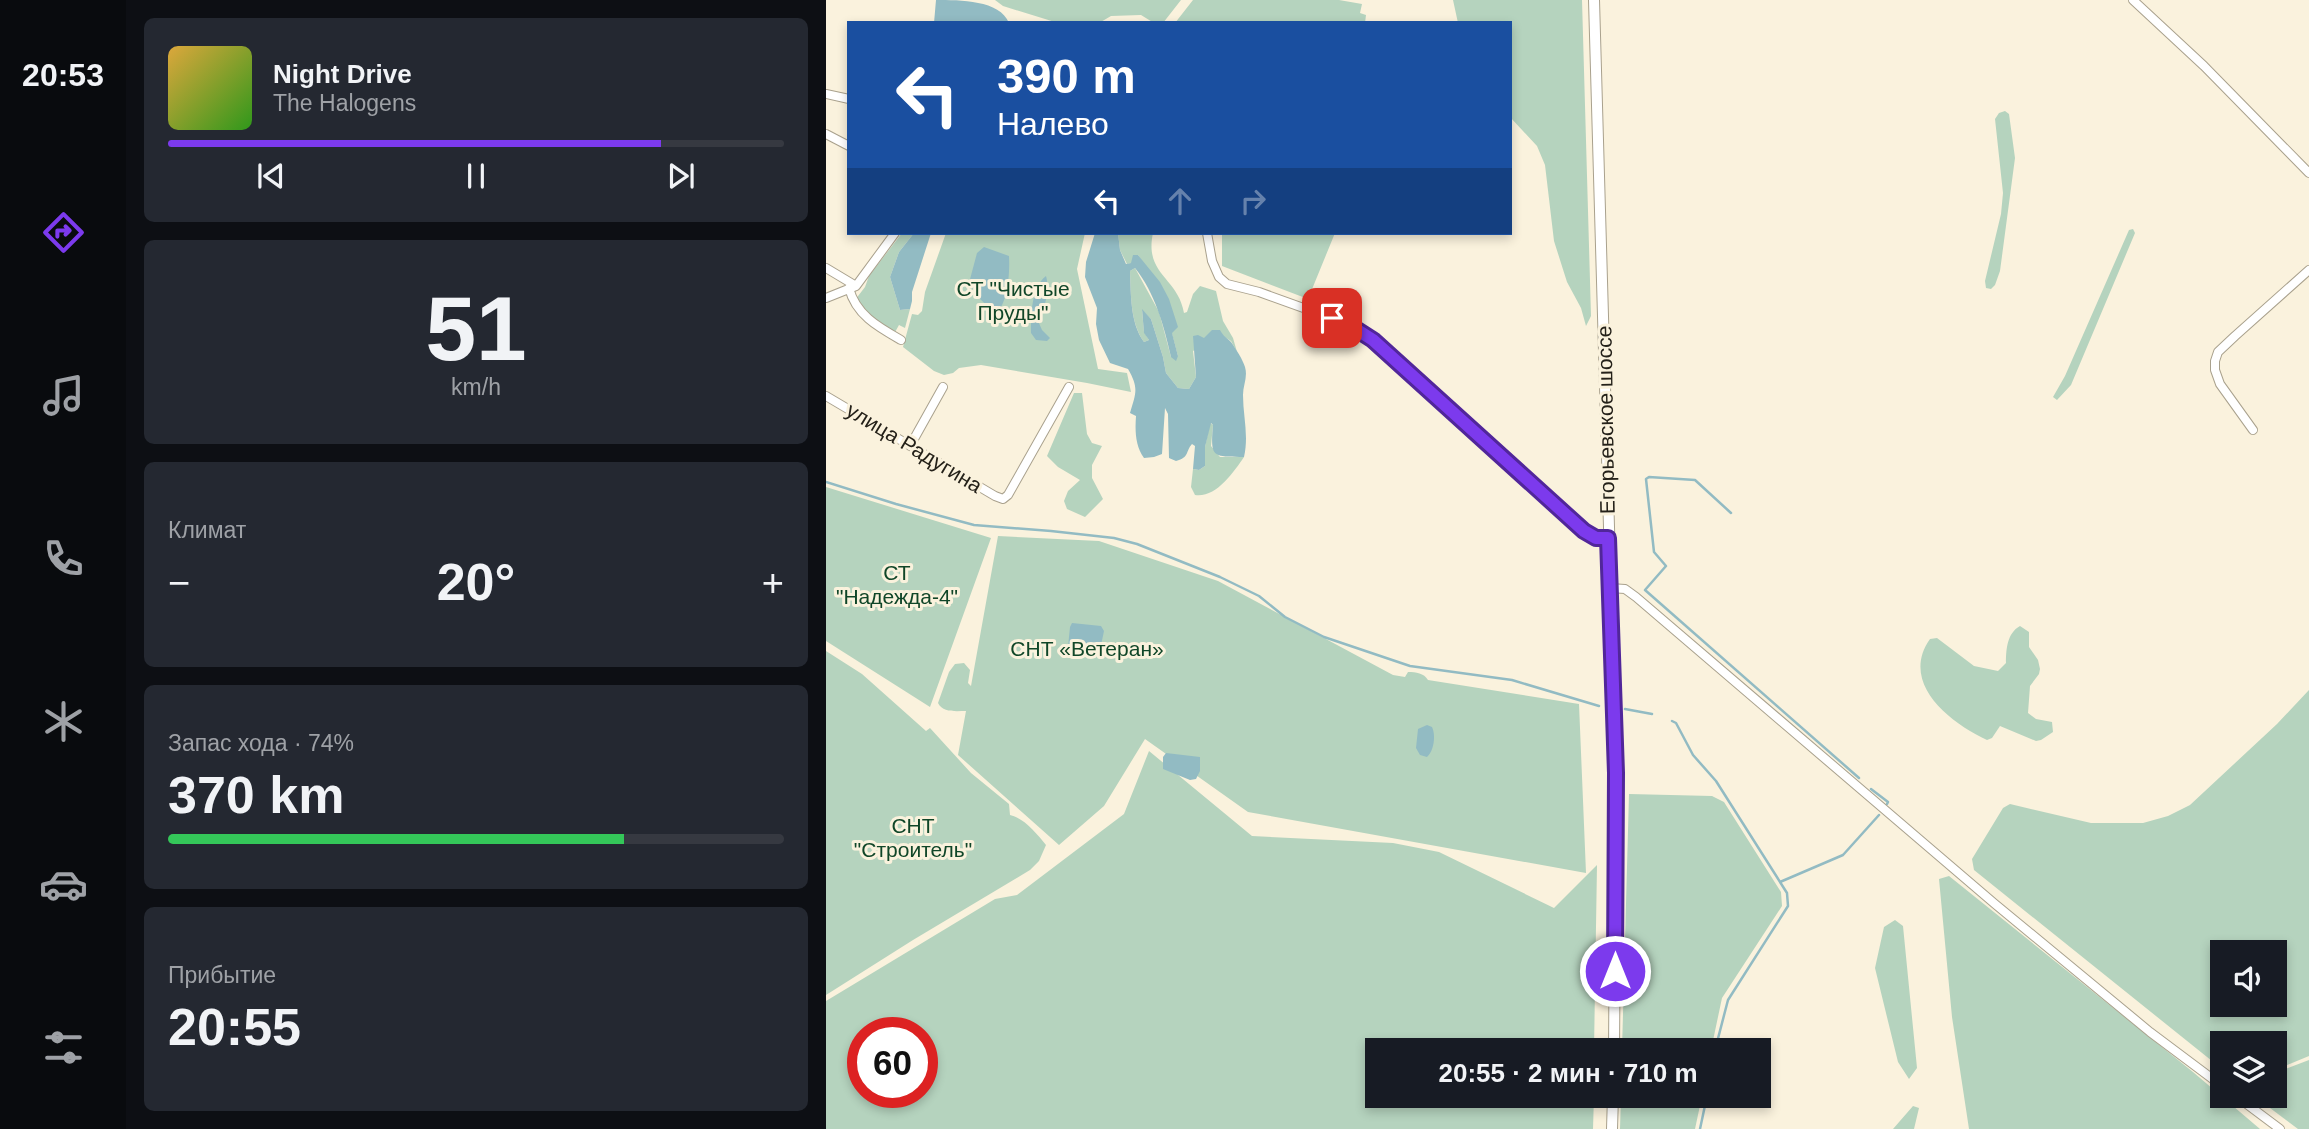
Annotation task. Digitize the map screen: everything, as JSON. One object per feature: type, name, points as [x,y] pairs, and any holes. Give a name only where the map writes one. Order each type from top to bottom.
[{"type":"main road","name":"Егорьевское шоссе","points":[[1594,0],[1616,773],[1614,1038]]},
{"type":"main road","points":[[1612,1129],[1613,1108]]},
{"type":"street","points":[[2133,0],[2213,75],[2309,173]]},
{"type":"street","points":[[826,94],[847,99]]},
{"type":"street","points":[[826,134],[847,145]]},
{"type":"street","points":[[826,298],[853,287],[893,235]]},
{"type":"street","points":[[1207,235],[1212,261],[1219,277],[1227,284],[1259,292],[1348,324],[1360,331],[1584,531],[1596,538],[1608,538]]},
{"type":"street","points":[[826,268],[853,287]]},
{"type":"street","points":[[2253,430],[2220,384],[2215,370],[2218,352],[2309,270]]},
{"type":"street","points":[[853,287],[852,300],[867,318],[901,340]]},
{"type":"street","points":[[911,446],[943,387]]},
{"type":"street","name":"улица Радугина","points":[[826,396],[1003,499],[1008,495],[1069,387]]},
{"type":"street","points":[[1610,588],[1625,590],[1636,597],[1995,904],[2150,1032],[2210,1077]]},
{"type":"street","points":[[2252,1108],[2280,1129]]},
{"type":"green space","points":[[995,0],[1181,0],[1165,21],[1151,21],[1141,15],[1111,16],[1102,21],[1052,21],[1003,6]]},
{"type":"green space","points":[[1193,0],[1339,0],[1362,4],[1360,13],[1366,15],[1365,21],[1177,21]]},
{"type":"green space","points":[[1453,0],[1582,0],[1591,316],[1586,326],[1581,308],[1567,282],[1554,241],[1545,165],[1537,146],[1512,119],[1512,21],[1458,21]]},
{"type":"green space","points":[[2005,111],[2009,114],[2015,158],[2000,271],[1991,289],[1986,288],[1985,281],[2001,214],[2003,193],[1995,119],[1999,113]]},
{"type":"green space","points":[[2133,229],[2135,233],[2071,385],[2057,400],[2053,397],[2065,376],[2129,230]]},
{"type":"green space","points":[[900,235],[912,235],[899,252],[890,277],[900,310],[910,309],[905,328],[899,325],[894,334],[864,311],[855,300],[869,276]]},
{"type":"green space","name":"СТ \"Чистые Пруды\"","points":[[945,235],[1085,235],[1077,269],[1098,369],[1127,373],[1131,392],[981,365],[959,368],[944,375],[934,371],[903,347],[912,314],[918,315],[922,311],[925,292]]},
{"type":"green space","points":[[1118,235],[1153,235],[1153,258],[1181,301],[1184,313],[1200,286],[1216,291],[1223,321],[1233,338],[1237,352],[1231,341],[1223,336],[1193,351],[1196,377],[1189,389],[1178,388],[1166,373],[1151,319],[1142,310],[1144,332],[1149,340],[1144,342],[1139,334],[1131,299],[1130,271],[1135,268],[1159,312],[1171,357],[1178,356],[1157,290],[1138,255],[1132,263],[1127,264],[1120,250]]},
{"type":"green space","points":[[1222,235],[1334,235],[1308,299],[1222,266]]},
{"type":"green space","points":[[1074,393],[1082,393],[1087,434],[1092,443],[1102,446],[1092,465],[1092,478],[1103,499],[1085,517],[1067,509],[1064,501],[1068,491],[1080,480],[1058,467],[1047,456]]},
{"type":"green space","points":[[1210,423],[1213,425],[1211,446],[1220,457],[1244,457],[1217,489],[1203,495],[1195,495],[1191,487],[1193,469],[1199,470],[1205,466],[1205,447]]},
{"type":"green space","name":"СТ \"Надежда-4\"","points":[[826,487],[991,538],[930,707],[826,641]]},
{"type":"green space","name":"СНТ «Ветеран»","points":[[998,536],[1099,541],[1218,581],[1393,675],[1405,677],[1408,672],[1417,673],[1428,680],[1579,704],[1586,873],[1248,812],[1145,739],[1104,806],[1059,845],[958,755],[966,711],[946,710],[938,703],[949,672],[955,664],[964,663],[970,670],[968,683],[971,686]]},
{"type":"green space","points":[[2020,626],[2029,632],[2029,647],[2038,660],[2040,669],[2030,686],[2028,713],[2036,719],[2052,722],[2053,732],[2036,741],[2000,726],[1992,738],[1987,740],[1958,723],[1933,700],[1921,671],[1922,655],[1930,639],[1937,638],[1974,666],[1998,671],[2006,663],[2010,637]]},
{"type":"green space","name":"СНТ \"Строитель\"","points":[[826,651],[862,674],[926,731],[930,728],[971,773],[1009,804],[1010,815],[1025,823],[1046,845],[1039,861],[1030,870],[826,995]]},
{"type":"green space","points":[[2309,690],[2309,1056],[2287,1065],[2287,1031],[2210,1031],[2210,1059],[1974,870],[1972,859],[2003,808],[2010,804],[2091,823],[2143,823],[2168,816],[2190,805],[2277,724]]},
{"type":"green space","points":[[1149,751],[1252,836],[1393,843],[1439,852],[1554,908],[1597,865],[1594,1038],[1365,1038],[1365,1108],[1594,1108],[1593,1129],[826,1129],[826,1001],[995,899],[1017,895],[1124,814]]},
{"type":"green space","points":[[1629,794],[1712,796],[1724,802],[1781,892],[1782,906],[1722,998],[1714,1038],[1622,1038]]},
{"type":"green space","points":[[1949,876],[2193,1072],[2210,1086],[2210,1108],[2235,1108],[2260,1129],[1969,1129],[1952,1017],[1939,879]]},
{"type":"green space","points":[[1895,920],[1903,926],[1917,1068],[1909,1079],[1898,1062],[1875,968],[1884,927]]},
{"type":"green space","points":[[2309,1060],[2309,1129],[2298,1129],[2270,1108],[2287,1108],[2287,1068]]},
{"type":"green space","points":[[1913,1106],[1919,1108],[1914,1129],[1893,1129]]},
{"type":"green space","points":[[1621,1108],[1699,1108],[1695,1129],[1620,1129]]},
{"type":"water","points":[[936,0],[978,3],[997,10],[1008,21],[934,21]]},
{"type":"water","points":[[912,235],[930,235],[912,292],[910,309],[900,310],[890,277],[899,252]]},
{"type":"water","points":[[1094,235],[1118,235],[1120,250],[1126,264],[1131,263],[1133,255],[1138,255],[1160,282],[1178,327],[1172,333],[1178,356],[1176,361],[1171,357],[1153,299],[1135,268],[1130,271],[1132,308],[1136,326],[1144,342],[1149,340],[1144,333],[1142,309],[1151,319],[1166,373],[1178,388],[1189,389],[1196,377],[1193,336],[1204,338],[1212,330],[1220,330],[1231,342],[1246,371],[1243,395],[1246,433],[1244,457],[1220,455],[1213,450],[1211,423],[1205,447],[1205,466],[1199,470],[1193,469],[1195,446],[1192,444],[1183,458],[1176,461],[1169,458],[1168,414],[1165,408],[1162,454],[1144,458],[1137,443],[1136,416],[1130,413],[1135,395],[1134,381],[1128,369],[1110,363],[1099,340],[1097,308],[1085,277],[1086,262]]},
{"type":"water","points":[[984,247],[1009,256],[1006,295],[996,314],[980,299],[969,283],[977,253]]},
{"type":"water","points":[[1046,276],[1046,299],[1038,321],[1050,338],[1047,341],[1036,340],[1031,333],[1035,294]]},
{"type":"water","points":[[1072,623],[1101,626],[1104,631],[1100,650],[1068,647]]},
{"type":"water","points":[[1427,725],[1432,727],[1434,738],[1433,747],[1427,757],[1420,755],[1416,748],[1418,729]]},
{"type":"water","points":[[1166,753],[1200,757],[1200,771],[1196,779],[1190,780],[1163,769],[1163,757]]},
{"type":"waterway","points":[[1731,513],[1695,480],[1646,479],[1654,552],[1666,566],[1645,590],[1859,778]]},
{"type":"waterway","points":[[826,482],[974,525],[1114,538],[1137,544],[1220,577],[1259,596],[1285,617],[1324,637],[1410,666],[1512,680],[1599,706]]},
{"type":"waterway","points":[[1625,709],[1652,714]]},
{"type":"waterway","points":[[1672,721],[1676,723],[1693,755],[1716,781],[1787,893],[1788,906],[1728,1000],[1718,1038]]},
{"type":"waterway","points":[[1871,789],[1888,802],[1887,804]]},
{"type":"waterway","points":[[1780,882],[1843,855],[1879,815]]},
{"type":"waterway","points":[[1700,1129],[1704,1108]]},
{"type":"route","points":[[1332,318],[1348,324],[1373,340],[1584,531],[1596,538],[1608,538],[1616,773],[1615,971]]}]
